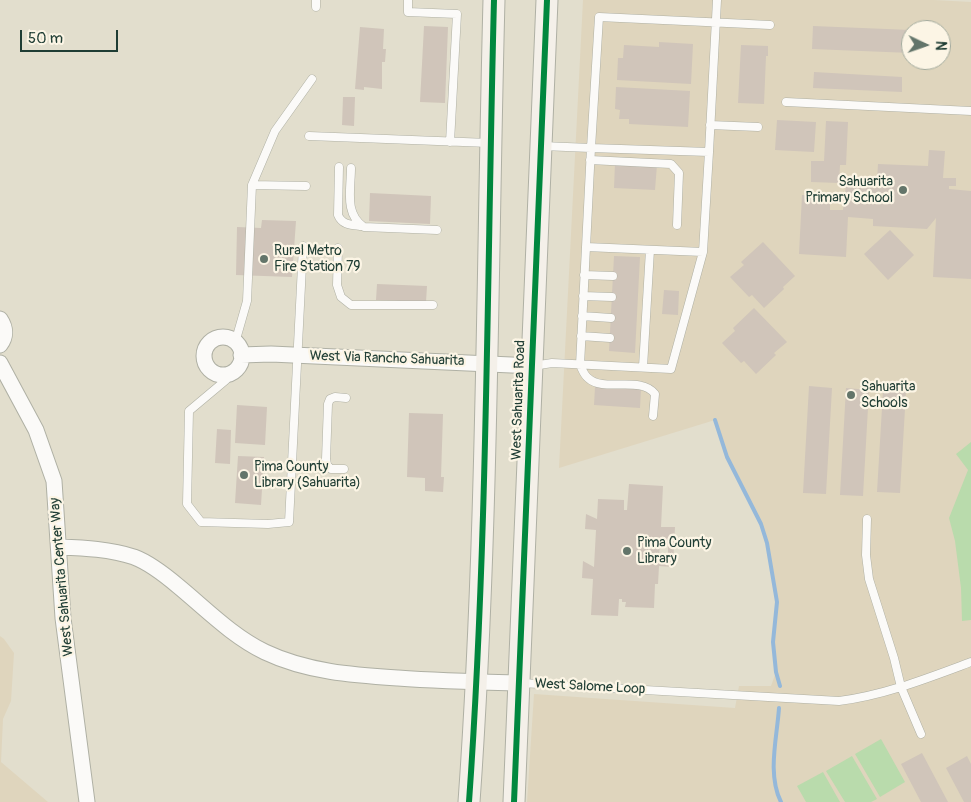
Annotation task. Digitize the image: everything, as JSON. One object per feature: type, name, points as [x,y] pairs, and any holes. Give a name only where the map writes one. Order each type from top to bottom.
[{"type":"main road","points":[[470,802],[478,682],[487,363],[494,0]]},
{"type":"main road","name":"West Sahuarita Road","points":[[514,802],[547,0]]},
{"type":"street","points":[[0,319],[5,335],[0,345]]},
{"type":"street","name":"West Via Rancho Sahuarita","points":[[224,375],[216,374],[206,365],[204,359],[206,347],[210,342],[221,337],[227,338],[238,349],[271,354],[533,366]]},
{"type":"street","points":[[224,375],[234,372],[238,367],[238,349]]},
{"type":"street","name":"West Sahuarita Center Way","points":[[0,363],[36,430],[54,481],[63,618],[87,802]]},
{"type":"street","name":"West Salome Loop","points":[[59,546],[103,550],[135,558],[159,570],[234,633],[264,652],[314,669],[355,676],[519,683]]},
{"type":"lane","points":[[408,0],[408,12],[457,14],[450,142]]},
{"type":"lane","points":[[533,366],[552,363],[671,369],[703,252],[717,0]]},
{"type":"lane","points":[[653,416],[655,394],[650,388],[594,383],[586,377],[580,365],[599,17],[770,25]]},
{"type":"lane","points":[[238,349],[247,301],[252,185],[275,131],[312,79]]},
{"type":"lane","points":[[786,102],[971,112]]},
{"type":"lane","points":[[710,124],[758,127]]},
{"type":"lane","points":[[309,136],[490,143]]},
{"type":"lane","points":[[541,146],[709,152]]},
{"type":"lane","points":[[590,160],[671,164],[679,173],[677,225]]},
{"type":"lane","points":[[339,167],[338,215],[346,224],[364,227],[437,230]]},
{"type":"lane","points":[[351,168],[350,209],[355,221],[364,227]]},
{"type":"lane","points":[[252,185],[306,186]]},
{"type":"lane","points":[[224,375],[226,380],[189,411],[187,504],[201,522],[268,524],[289,522],[303,246]]},
{"type":"lane","points":[[586,247],[703,252]]},
{"type":"lane","points":[[338,248],[337,285],[341,297],[351,306],[433,305]]},
{"type":"lane","points":[[643,367],[650,250]]},
{"type":"lane","points":[[584,275],[613,276]]},
{"type":"lane","points":[[639,278],[648,278]]},
{"type":"lane","points":[[583,296],[612,297]]},
{"type":"lane","points":[[638,298],[647,299]]},
{"type":"lane","points":[[582,316],[611,318]]},
{"type":"lane","points":[[637,319],[646,319]]},
{"type":"lane","points":[[581,336],[610,338]]},
{"type":"lane","points":[[636,339],[645,339]]},
{"type":"lane","points":[[344,468],[331,469],[327,465],[326,460],[328,404],[330,399],[335,397],[346,398]]},
{"type":"lane","points":[[867,519],[866,555],[868,579],[894,658],[901,688],[921,734]]},
{"type":"lane","name":"West Salome Loop","points":[[519,683],[839,701],[862,698],[901,688],[971,662]]},
{"type":"shaded area","name":"Sahuarita Schools","points":[[583,0],[934,0],[971,2],[971,802],[527,802],[534,694],[735,708],[739,686],[771,686],[776,672],[773,642],[777,602],[767,543],[761,524],[727,457],[715,420],[559,468]]},
{"type":"shaded area","points":[[0,636],[14,653],[11,701],[3,719],[1,762],[48,802],[0,802]]},
{"type":"green space","points":[[971,442],[971,620],[962,621],[961,588],[955,541],[949,518],[968,470],[956,454]]},
{"type":"green space","points":[[881,739],[905,782],[880,797],[855,754]]},
{"type":"green space","points":[[852,756],[877,799],[871,802],[845,802],[826,771]]},
{"type":"green space","points":[[823,772],[840,802],[806,802],[797,786]]},
{"type":"building","points":[[424,26],[448,27],[445,103],[420,102]]},
{"type":"building","points":[[813,26],[901,30],[901,53],[812,49]]},
{"type":"building","points":[[360,27],[384,29],[383,49],[386,49],[385,62],[382,62],[382,89],[364,87],[364,90],[355,89]]},
{"type":"building","points":[[659,42],[693,44],[691,84],[617,80],[618,58],[623,58],[624,45],[659,47]]},
{"type":"building","points":[[741,45],[768,46],[764,104],[738,103]]},
{"type":"building","points":[[814,72],[902,77],[902,92],[813,88]]},
{"type":"building","points":[[616,87],[690,91],[688,127],[629,124],[629,119],[619,119],[620,110],[615,109]]},
{"type":"building","points":[[343,97],[355,97],[354,126],[342,125]]},
{"type":"building","points":[[777,120],[816,122],[814,152],[775,150]]},
{"type":"building","points":[[826,121],[848,122],[846,165],[840,165],[839,183],[811,182],[811,161],[824,161]]},
{"type":"building","points":[[929,150],[945,151],[943,178],[956,178],[956,186],[949,186],[949,189],[971,191],[971,279],[933,277],[936,218],[927,229],[873,226],[873,219],[848,217],[846,257],[799,254],[802,195],[845,197],[846,180],[877,181],[878,164],[928,166]],"holes":[[[830,202],[844,202],[843,210],[830,210]]]},
{"type":"building","points":[[615,163],[657,165],[655,190],[614,188]]},
{"type":"building","points":[[370,193],[431,196],[430,224],[369,221]]},
{"type":"building","name":"Rural Metro Fire Station 79","points":[[262,220],[296,221],[292,277],[236,275],[237,227],[261,228]]},
{"type":"building","points":[[890,230],[914,255],[888,280],[864,254]]},
{"type":"building","points":[[763,242],[795,276],[764,308],[752,295],[749,297],[730,277],[744,265],[741,262]]},
{"type":"building","points":[[614,256],[640,257],[635,353],[609,351]]},
{"type":"building","points":[[377,284],[427,286],[426,302],[376,300]]},
{"type":"building","points":[[664,290],[679,291],[678,315],[662,314]]},
{"type":"building","points":[[754,308],[787,342],[774,353],[776,355],[756,374],[744,361],[741,363],[722,343],[735,331],[733,328]]},
{"type":"building","points":[[809,386],[832,388],[826,494],[803,493]]},
{"type":"building","points":[[595,387],[641,389],[640,408],[594,405]]},
{"type":"building","points":[[846,388],[869,390],[863,496],[840,495]]},
{"type":"building","points":[[883,391],[906,392],[900,493],[877,492]]},
{"type":"building","points":[[237,405],[267,407],[265,445],[235,443]]},
{"type":"building","points":[[409,413],[443,414],[441,477],[444,477],[443,492],[425,491],[425,478],[407,477]]},
{"type":"building","points":[[217,429],[231,430],[230,464],[215,463]]},
{"type":"building","name":"Pima County Library (Sahuarita)","points":[[238,456],[264,457],[261,505],[235,503]]},
{"type":"building","name":"Pima County Library","points":[[629,484],[663,486],[661,527],[675,527],[673,567],[659,566],[658,584],[655,584],[654,608],[625,607],[626,602],[622,602],[622,599],[619,599],[618,616],[591,615],[593,579],[582,578],[583,561],[594,567],[596,530],[585,529],[586,514],[597,519],[598,499],[624,500],[624,510],[627,510]],"holes":[[[660,544],[668,545],[668,558],[659,557]]]},
{"type":"building","points":[[922,753],[948,802],[921,802],[901,764]]},
{"type":"building","points":[[967,756],[971,764],[971,802],[964,802],[946,768]]},
{"type":"waterway","points":[[715,420],[727,457],[761,524],[767,543],[777,602],[773,642],[776,672],[780,686]]},
{"type":"waterway","points":[[779,708],[774,780],[781,802]]},
{"type":"cycle path","points":[[469,802],[480,602],[494,0]]},
{"type":"cycle path","points":[[514,802],[547,0]]},
{"type":"place","name":"Sahuarita Primary School","points":[[903,190]]},
{"type":"place","name":"Rural Metro Fire Station 79","points":[[264,259]]},
{"type":"place","name":"Sahuarita Schools","points":[[851,395]]},
{"type":"place","name":"Pima County Library (Sahuarita)","points":[[244,475]]},
{"type":"place","name":"Pima County Library","points":[[627,551]]}]
